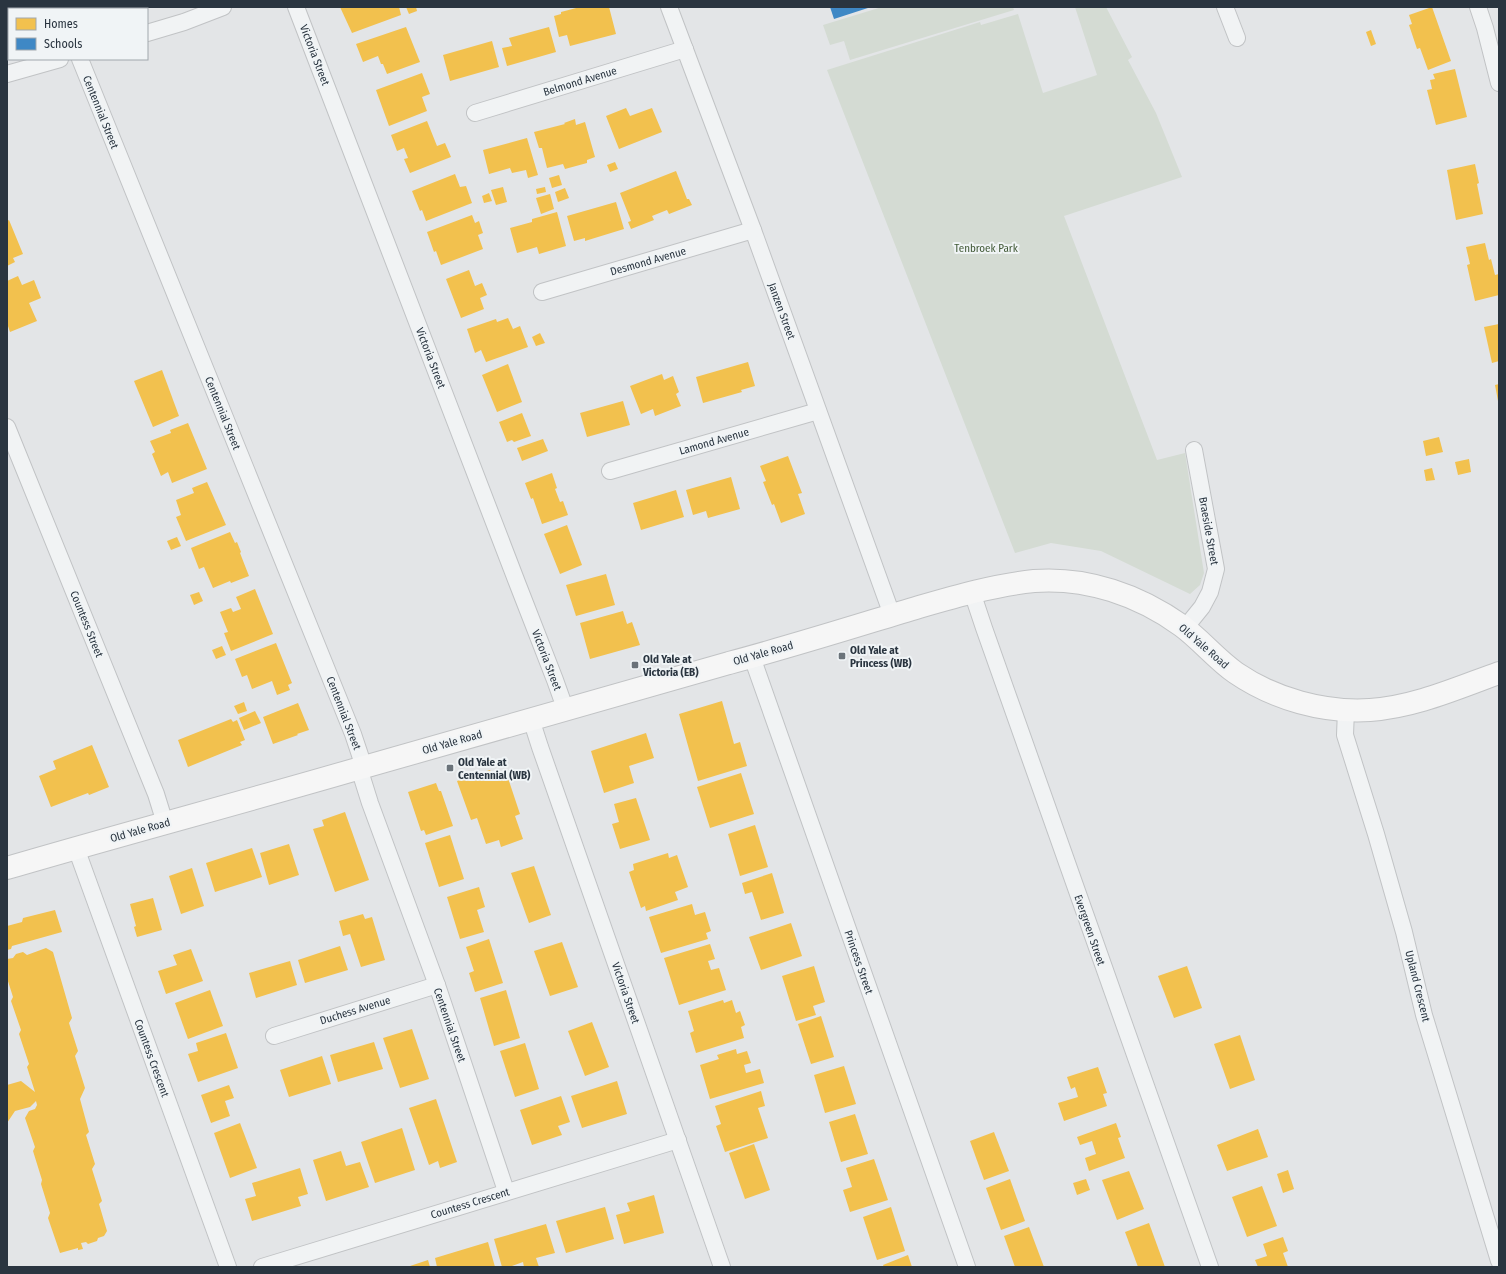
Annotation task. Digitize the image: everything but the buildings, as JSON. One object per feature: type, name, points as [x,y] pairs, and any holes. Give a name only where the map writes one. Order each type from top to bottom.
[{"type":"street","points":[[148,33],[184,22],[224,7]]},
{"type":"street","name":"Victoria Street","points":[[296,7],[515,578],[556,680],[564,708]]},
{"type":"street","name":"Janzen Street","points":[[669,7],[753,230],[892,615]]},
{"type":"street","points":[[1225,7],[1237,38]]},
{"type":"street","points":[[1478,7],[1485,28],[1499,84]]},
{"type":"street","name":"Belmond Avenue","points":[[475,113],[685,49]]},
{"type":"street","points":[[7,74],[56,60]]},
{"type":"street","name":"Centennial Street","points":[[80,60],[353,734],[370,803],[437,986],[506,1191]]},
{"type":"street","name":"Desmond Avenue","points":[[542,292],[753,230]]},
{"type":"street","name":"Lamond Avenue","points":[[610,471],[818,411]]},
{"type":"street","name":"Countess Street","points":[[7,427],[156,794],[165,823]]},
{"type":"street","name":"Braeside Street","points":[[1185,628],[1202,607],[1210,592],[1216,569],[1194,450]]},
{"type":"street","name":"Old Yale Road","points":[[7,868],[362,768],[564,708],[752,657],[892,615],[997,586],[1042,581],[1068,581],[1094,585],[1140,601],[1161,612],[1185,628],[1223,663],[1259,687],[1285,697],[1322,707],[1346,710],[1369,710],[1399,706],[1426,699],[1499,673]]},
{"type":"street","name":"Evergreen Street","points":[[972,592],[1210,1267]]},
{"type":"street","name":"Princess Street","points":[[752,657],[967,1267]]},
{"type":"street","name":"Upland Crescent","points":[[1346,710],[1345,735],[1400,917],[1424,1015],[1499,1261]]},
{"type":"street","name":"Victoria Street","points":[[531,719],[722,1267]]},
{"type":"street","name":"Countess Crescent","points":[[76,848],[228,1267]]},
{"type":"street","name":"Duchess Avenue","points":[[274,1036],[437,986]]},
{"type":"street","name":"Countess Crescent","points":[[262,1267],[506,1191],[678,1140]]},
{"type":"green space","points":[[882,7],[1013,7],[1014,10],[850,60],[844,41],[830,45],[823,25]]},
{"type":"green space","name":"Tenbroek Park","points":[[1075,7],[1106,7],[1132,57],[1128,60],[1156,113],[1182,177],[1064,216],[1157,460],[1185,453],[1204,573],[1200,585],[1190,594],[1101,551],[1051,543],[1015,553],[827,70],[980,22],[981,25],[1018,14],[1043,93],[1097,75]]},
{"type":"place","name":"Old Yale at Princess (WB)","points":[[842,656]]},
{"type":"place","name":"Old Yale at Victoria (EB)","points":[[635,665]]},
{"type":"place","name":"Old Yale at Centennial (WB)","points":[[450,768]]}]
